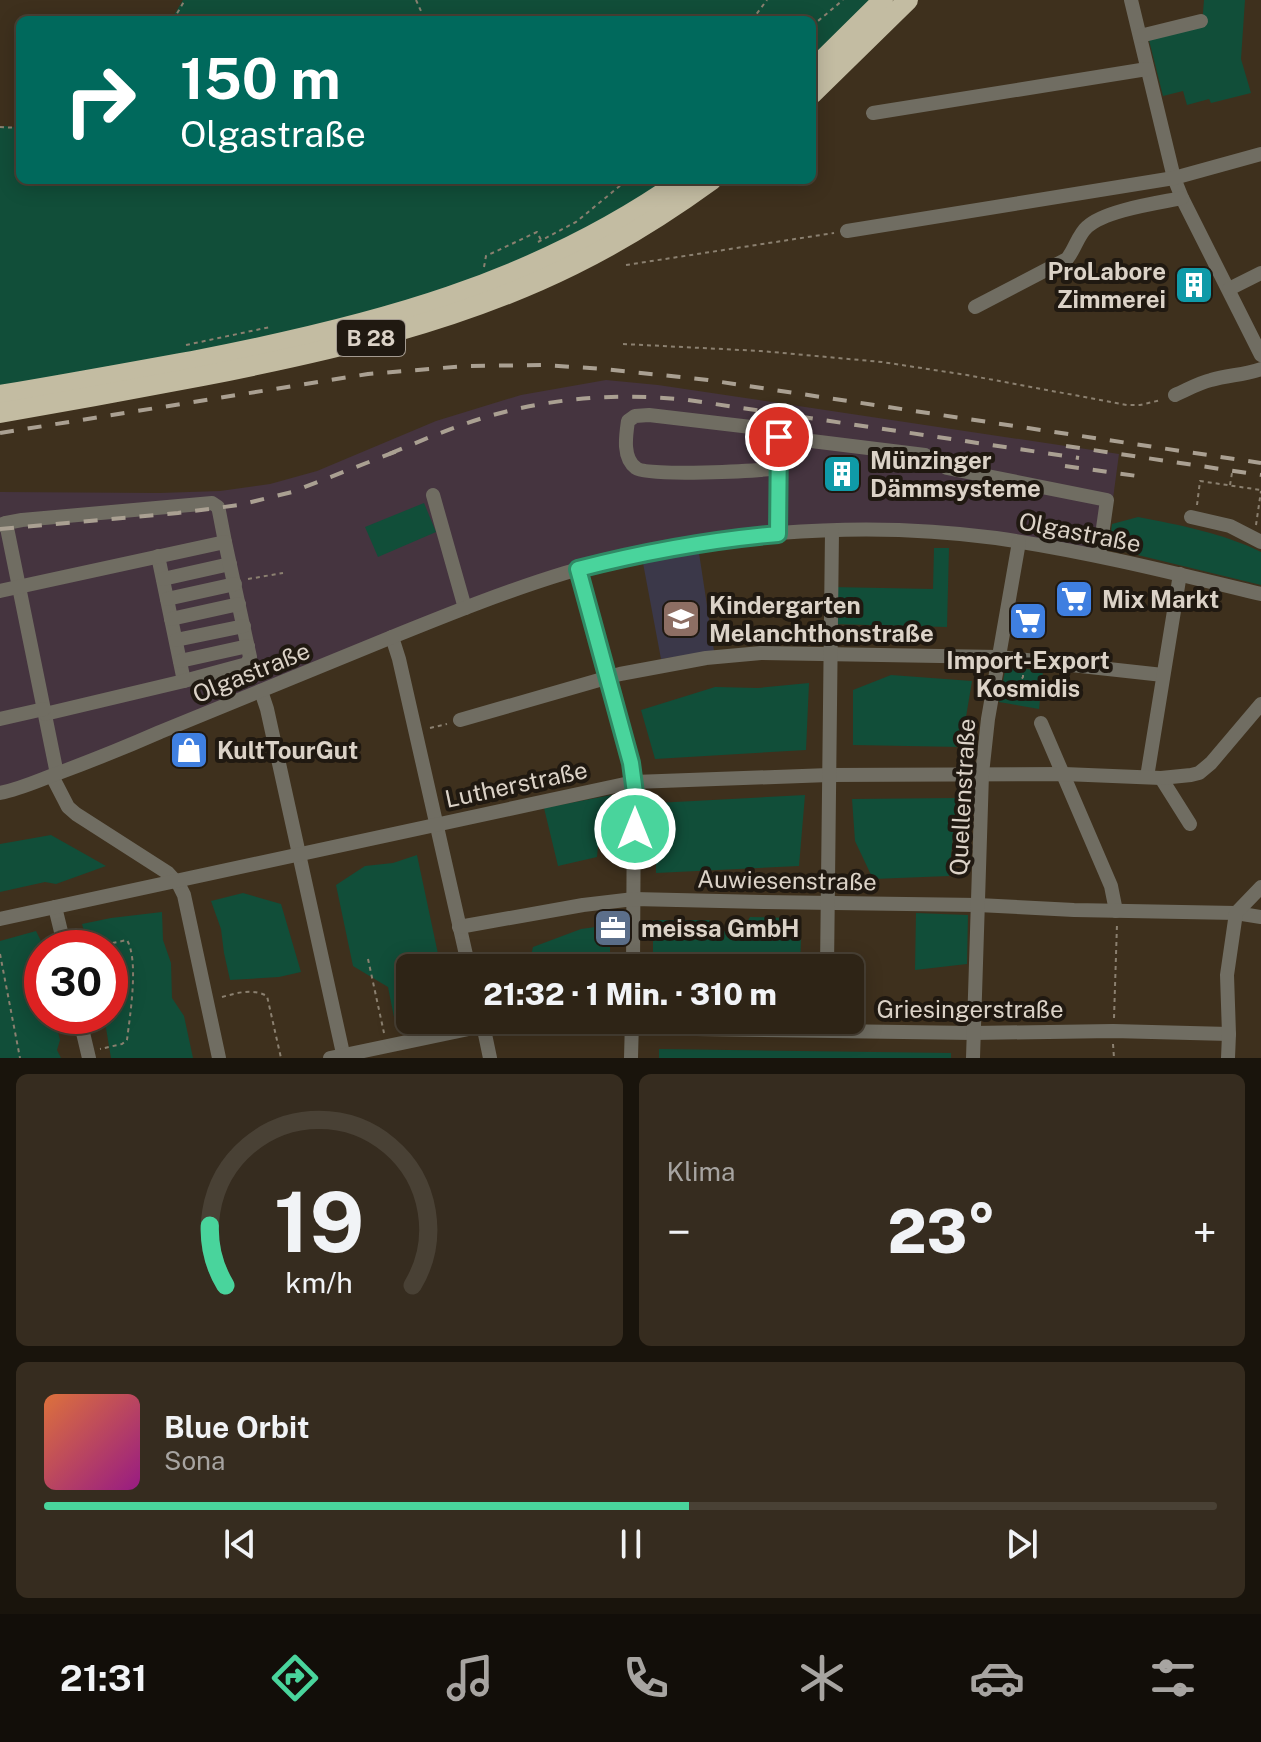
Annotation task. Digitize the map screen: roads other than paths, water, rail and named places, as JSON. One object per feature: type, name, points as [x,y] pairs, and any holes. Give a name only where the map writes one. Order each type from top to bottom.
[{"type":"highway","points":[[816,66],[883,0]]},
{"type":"highway","points":[[816,90],[908,0]]},
{"type":"highway","name":"B 28","points":[[0,395],[260,347],[416,308],[526,268],[568,249],[676,184]]},
{"type":"highway","name":"B 28","points":[[0,413],[274,361],[424,324],[497,299],[608,248],[706,184]]},
{"type":"street","points":[[1131,0],[1174,178],[1261,355]]},
{"type":"street","points":[[1140,36],[1201,21]]},
{"type":"street","points":[[873,113],[1147,69]]},
{"type":"street","points":[[847,231],[1174,178],[1261,154]]},
{"type":"street","points":[[975,307],[1067,259],[1085,229],[1107,215],[1182,198]]},
{"type":"street","points":[[1229,289],[1261,273]]},
{"type":"street","points":[[1175,395],[1201,383],[1261,369]]},
{"type":"street","points":[[778,468],[750,471],[638,470],[632,465],[626,450],[628,421],[635,416],[649,415],[751,427],[779,437],[925,455],[947,468],[1107,500],[1099,556]]},
{"type":"street","points":[[778,534],[779,437]]},
{"type":"street","points":[[433,495],[465,608]]},
{"type":"street","points":[[0,719],[45,712],[244,666],[249,661],[248,646],[218,507],[212,503],[3,524],[20,586],[45,712],[55,775],[68,807],[176,881],[184,895],[219,1058]]},
{"type":"street","points":[[1193,518],[1230,526],[1258,540]]},
{"type":"street","points":[[827,954],[832,531]]},
{"type":"street","name":"Olgastraße","points":[[0,793],[55,775],[465,608],[578,569],[717,541],[832,531],[937,533],[1019,542],[1099,556],[1261,594]]},
{"type":"street","points":[[0,591],[225,542]]},
{"type":"street","name":"Quellenstraße","points":[[973,1058],[982,774],[988,719],[1019,542]]},
{"type":"street","points":[[158,556],[184,681]]},
{"type":"street","points":[[163,579],[230,564]]},
{"type":"street","points":[[578,569],[634,782],[633,954]]},
{"type":"street","points":[[1180,574],[1163,675],[1154,778],[1190,824]]},
{"type":"street","points":[[167,599],[235,584]]},
{"type":"street","points":[[171,619],[239,604]]},
{"type":"street","points":[[176,640],[244,626]]},
{"type":"street","points":[[392,637],[466,954]]},
{"type":"street","points":[[180,661],[248,646]]},
{"type":"street","points":[[460,720],[607,677],[706,658],[761,653],[999,657],[1163,675]]},
{"type":"street","points":[[261,691],[299,854],[339,1057]]},
{"type":"street","name":"Lutherstraße","points":[[0,919],[634,782],[829,775],[1064,774],[1154,778],[1191,775],[1205,768],[1261,704]]},
{"type":"street","points":[[1041,723],[1111,886],[1116,911]]},
{"type":"street","points":[[1228,1058],[1227,975],[1236,913],[1261,887]]},
{"type":"street","name":"Auwiesenstraße","points":[[459,927],[634,899],[978,905],[1236,913],[1261,917]]},
{"type":"street","points":[[55,907],[61,930]]},
{"type":"street","name":"Griesingerstraße","points":[[864,1027],[973,1033],[1113,1031],[1229,1034]]},
{"type":"street","points":[[83,1034],[88,1055]]},
{"type":"street","name":"Griesingerstraße","points":[[339,1057],[437,1034]]},
{"type":"street","points":[[485,1034],[490,1058]]},
{"type":"street","points":[[631,1058],[632,1034]]},
{"type":"railway","points":[[0,433],[368,374],[466,366],[543,365],[708,380],[1261,463]]},
{"type":"railway","points":[[389,454],[466,423],[517,409],[565,400],[639,397],[688,400],[1079,458]]},
{"type":"railway","points":[[1066,446],[1261,475]]},
{"type":"railway","points":[[0,529],[239,505],[292,492],[397,451]]},
{"type":"railway","points":[[1065,466],[1137,476]]},
{"type":"place","name":"ProLabore Zimmerei","points":[[1194,285]]},
{"type":"place","name":"Münzinger Dämmsysteme","points":[[842,474]]},
{"type":"place","name":"Mix Markt","points":[[1074,599]]},
{"type":"place","name":"Kindergarten Melanchthonstraße","points":[[681,619]]},
{"type":"place","name":"Import-Export Kosmidis","points":[[1028,621]]},
{"type":"place","name":"KultTourGut","points":[[189,750]]},
{"type":"place","name":"meissa GmbH","points":[[613,928]]}]
